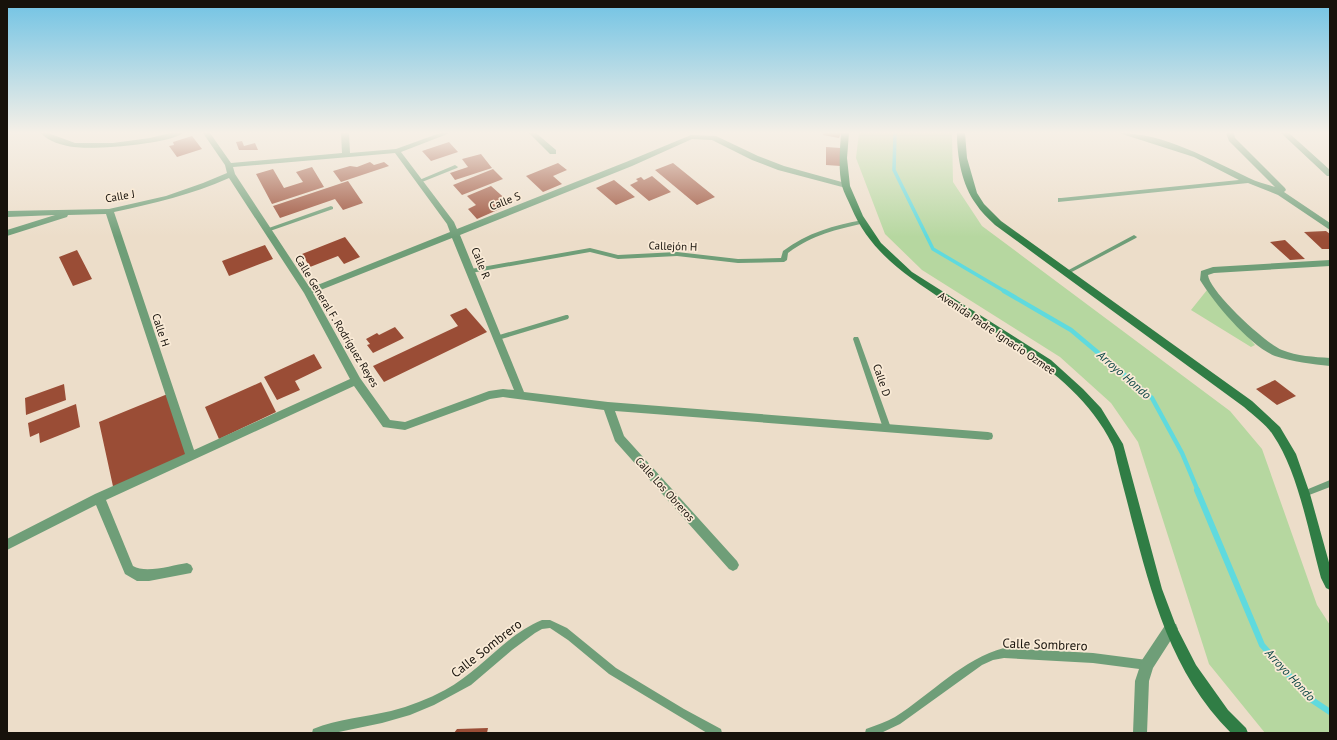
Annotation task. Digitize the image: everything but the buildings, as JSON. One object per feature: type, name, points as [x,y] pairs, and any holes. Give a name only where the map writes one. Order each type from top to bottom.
[{"type":"street","name":"Calle J","points":[[7,214],[109,211],[168,198],[206,185],[230,170],[250,168]]},
{"type":"street","name":"Calle R","points":[[410,168],[451,224],[521,396]]},
{"type":"street","name":"Calle S","points":[[308,292],[620,168]]},
{"type":"street","name":"Calle S","points":[[780,168],[846,186]]},
{"type":"street","name":"Avenida Padre Ignacio Ozmee","points":[[844,168],[846,186],[863,222],[878,245],[909,274],[1047,364],[1079,392],[1097,411],[1118,444],[1156,589],[1171,629],[1191,670],[1223,715],[1241,733]]},
{"type":"street","points":[[966,168],[968,178],[978,200],[998,223],[1248,404],[1276,430],[1291,454],[1330,584]]},
{"type":"street","points":[[1223,168],[1248,180],[1262,184],[1292,200],[1330,227]]},
{"type":"street","points":[[1260,168],[1292,200]]},
{"type":"street","name":"Calle General F. Rodríguez Reyes","points":[[230,170],[308,292],[356,381],[387,424],[405,426],[489,395],[503,393],[521,396]]},
{"type":"street","points":[[1061,200],[1248,180]]},
{"type":"street","points":[[7,233],[77,211]]},
{"type":"street","name":"Calle H","points":[[109,211],[191,456]]},
{"type":"street","points":[[1330,263],[1213,270],[1204,273],[1204,280],[1208,287],[1261,343],[1273,351],[1292,357],[1330,362]]},
{"type":"street","points":[[7,545],[99,498],[356,381]]},
{"type":"street","points":[[521,396],[608,406],[988,436]]},
{"type":"street","name":"Calle Los Obreros","points":[[608,406],[619,438],[733,565]]},
{"type":"street","points":[[99,498],[129,570],[137,575],[149,575],[187,569]]},
{"type":"street","points":[[1140,733],[1142,681],[1147,665],[1171,629]]},
{"type":"lane","points":[[420,180],[454,168]]},
{"type":"lane","points":[[268,230],[331,208]]},
{"type":"lane","name":"Callejón H","points":[[471,271],[590,250],[618,257],[677,254],[738,261],[784,260],[785,252],[813,235],[840,226],[863,222]]},
{"type":"lane","points":[[1066,273],[1134,237]]},
{"type":"lane","points":[[498,338],[566,317]]},
{"type":"lane","name":"Calle D","points":[[856,339],[887,428]]},
{"type":"lane","points":[[1304,494],[1330,483]]},
{"type":"lane","name":"Calle Sombrero","points":[[317,733],[393,716],[432,701],[468,682],[522,636],[539,625],[550,624],[567,632],[580,646],[609,669],[691,719],[717,733]]},
{"type":"lane","name":"Calle Sombrero","points":[[870,733],[897,720],[979,662],[992,656],[1004,653],[1094,658],[1147,665]]},
{"type":"green space","points":[[860,168],[953,168],[953,182],[982,226],[1230,411],[1262,449],[1317,605],[1330,625],[1330,733],[1265,733],[1209,664],[1138,442],[1111,403],[1060,357],[922,270],[885,234]]},
{"type":"green space","points":[[1207,290],[1255,345],[1251,347],[1191,310]]},
{"type":"waterway","name":"Arroyo Hondo","points":[[894,168],[933,249],[1006,292]]},
{"type":"waterway","name":"Arroyo Hondo","points":[[1004,291],[1071,330],[1152,398],[1182,453],[1198,491]]},
{"type":"waterway","name":"Arroyo Hondo","points":[[1197,490],[1262,645],[1309,698],[1330,712]]}]
